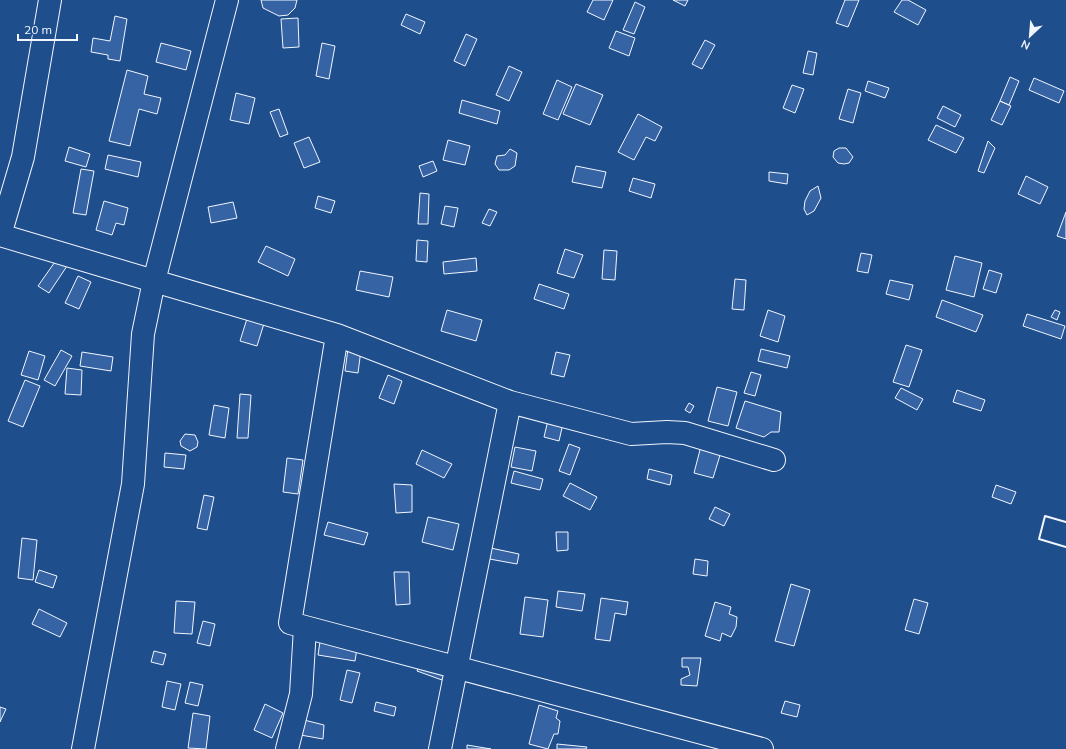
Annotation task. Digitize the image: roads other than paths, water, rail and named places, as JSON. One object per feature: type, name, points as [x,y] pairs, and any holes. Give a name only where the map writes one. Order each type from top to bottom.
[{"type":"street","points":[[50,0],[24,157],[0,235],[337,335],[510,402],[631,434],[667,432],[686,433],[774,460]]},
{"type":"street","points":[[83,749],[133,484],[143,334],[154,281],[227,0]]},
{"type":"street","points":[[337,335],[290,623],[762,749]]},
{"type":"street","points":[[440,749],[510,402]]},
{"type":"street","points":[[287,749],[301,694],[305,628]]}]
